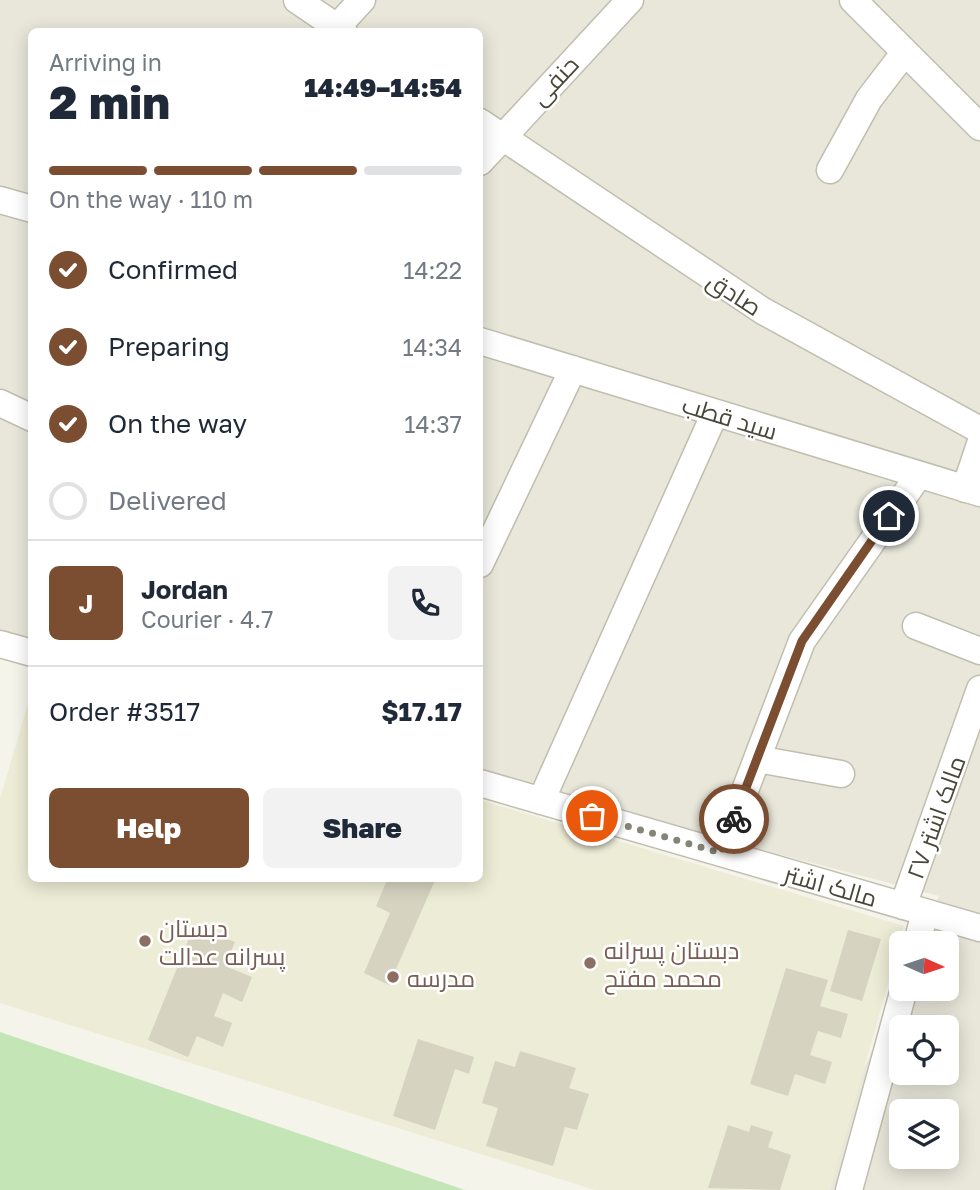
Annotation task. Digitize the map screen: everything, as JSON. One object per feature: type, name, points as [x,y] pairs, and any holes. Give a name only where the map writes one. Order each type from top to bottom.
[{"type":"street","points":[[297,0],[339,28]]},
{"type":"street","points":[[341,28],[362,0]]},
{"type":"street","name":"حنفی","points":[[483,152],[490,130],[629,0]]},
{"type":"street","points":[[853,0],[980,127]]},
{"type":"street","points":[[830,170],[869,99],[905,52]]},
{"type":"street","name":"صادق","points":[[490,130],[763,312],[980,430]]},
{"type":"street","points":[[0,200],[28,208]]},
{"type":"street","name":"سید قطب","points":[[483,342],[973,491]]},
{"type":"street","points":[[483,557],[573,369]]},
{"type":"street","points":[[0,403],[28,416]]},
{"type":"street","points":[[541,801],[715,413]]},
{"type":"street","points":[[973,491],[980,444]]},
{"type":"street","points":[[721,853],[802,641],[919,475]]},
{"type":"street","points":[[916,626],[980,651]]},
{"type":"street","points":[[0,644],[28,652]]},
{"type":"street","name":"مالک اشتر ۲۷","points":[[915,931],[914,909],[980,689]]},
{"type":"street","points":[[757,759],[841,775]]},
{"type":"street","name":"مالک اشتر","points":[[483,784],[980,928]]},
{"type":"street","points":[[849,1190],[901,1001]]},
{"type":"shaded area","points":[[0,0],[980,0],[980,1190],[811,1190],[894,1001],[959,1001],[959,931],[924,931],[939,896],[483,777],[483,28],[28,28],[28,658],[0,651]]},
{"type":"shaded area","points":[[28,703],[28,882],[483,882],[483,801],[904,926],[903,931],[889,931],[889,980],[830,1190],[595,1190],[0,1003],[0,799]]},
{"type":"green space","points":[[0,1032],[465,1190],[0,1190]]},
{"type":"building","points":[[386,882],[434,882],[389,985],[364,973],[390,913],[376,906]]},
{"type":"building","points":[[194,926],[235,942],[225,966],[252,977],[242,1002],[223,993],[214,1016],[232,1023],[223,1047],[197,1036],[188,1057],[148,1040]]},
{"type":"building","points":[[848,930],[881,939],[862,1001],[830,991]]},
{"type":"building","points":[[786,968],[828,980],[820,1006],[848,1014],[841,1038],[818,1031],[810,1055],[832,1062],[825,1084],[795,1074],[788,1096],[750,1084]]},
{"type":"building","points":[[418,1039],[474,1057],[469,1074],[455,1069],[435,1130],[393,1116]]},
{"type":"building","points":[[520,1051],[576,1068],[569,1088],[589,1094],[577,1130],[565,1127],[553,1166],[486,1146],[498,1108],[482,1103],[495,1061],[515,1067]]},
{"type":"building","points":[[728,1125],[749,1132],[751,1125],[773,1132],[768,1147],[791,1155],[780,1190],[708,1188]]},
{"type":"way so far","points":[[592,816],[721,853],[734,819]]},
{"type":"place","name":"دبستان پسرانه عدالت","points":[[145,941]]},
{"type":"place","name":"دبستان پسرانه محمد مفتح","points":[[590,963]]},
{"type":"place","name":"مدرسه","points":[[393,977]]},
{"type":"route","points":[[734,819],[802,641],[889,516]]}]
